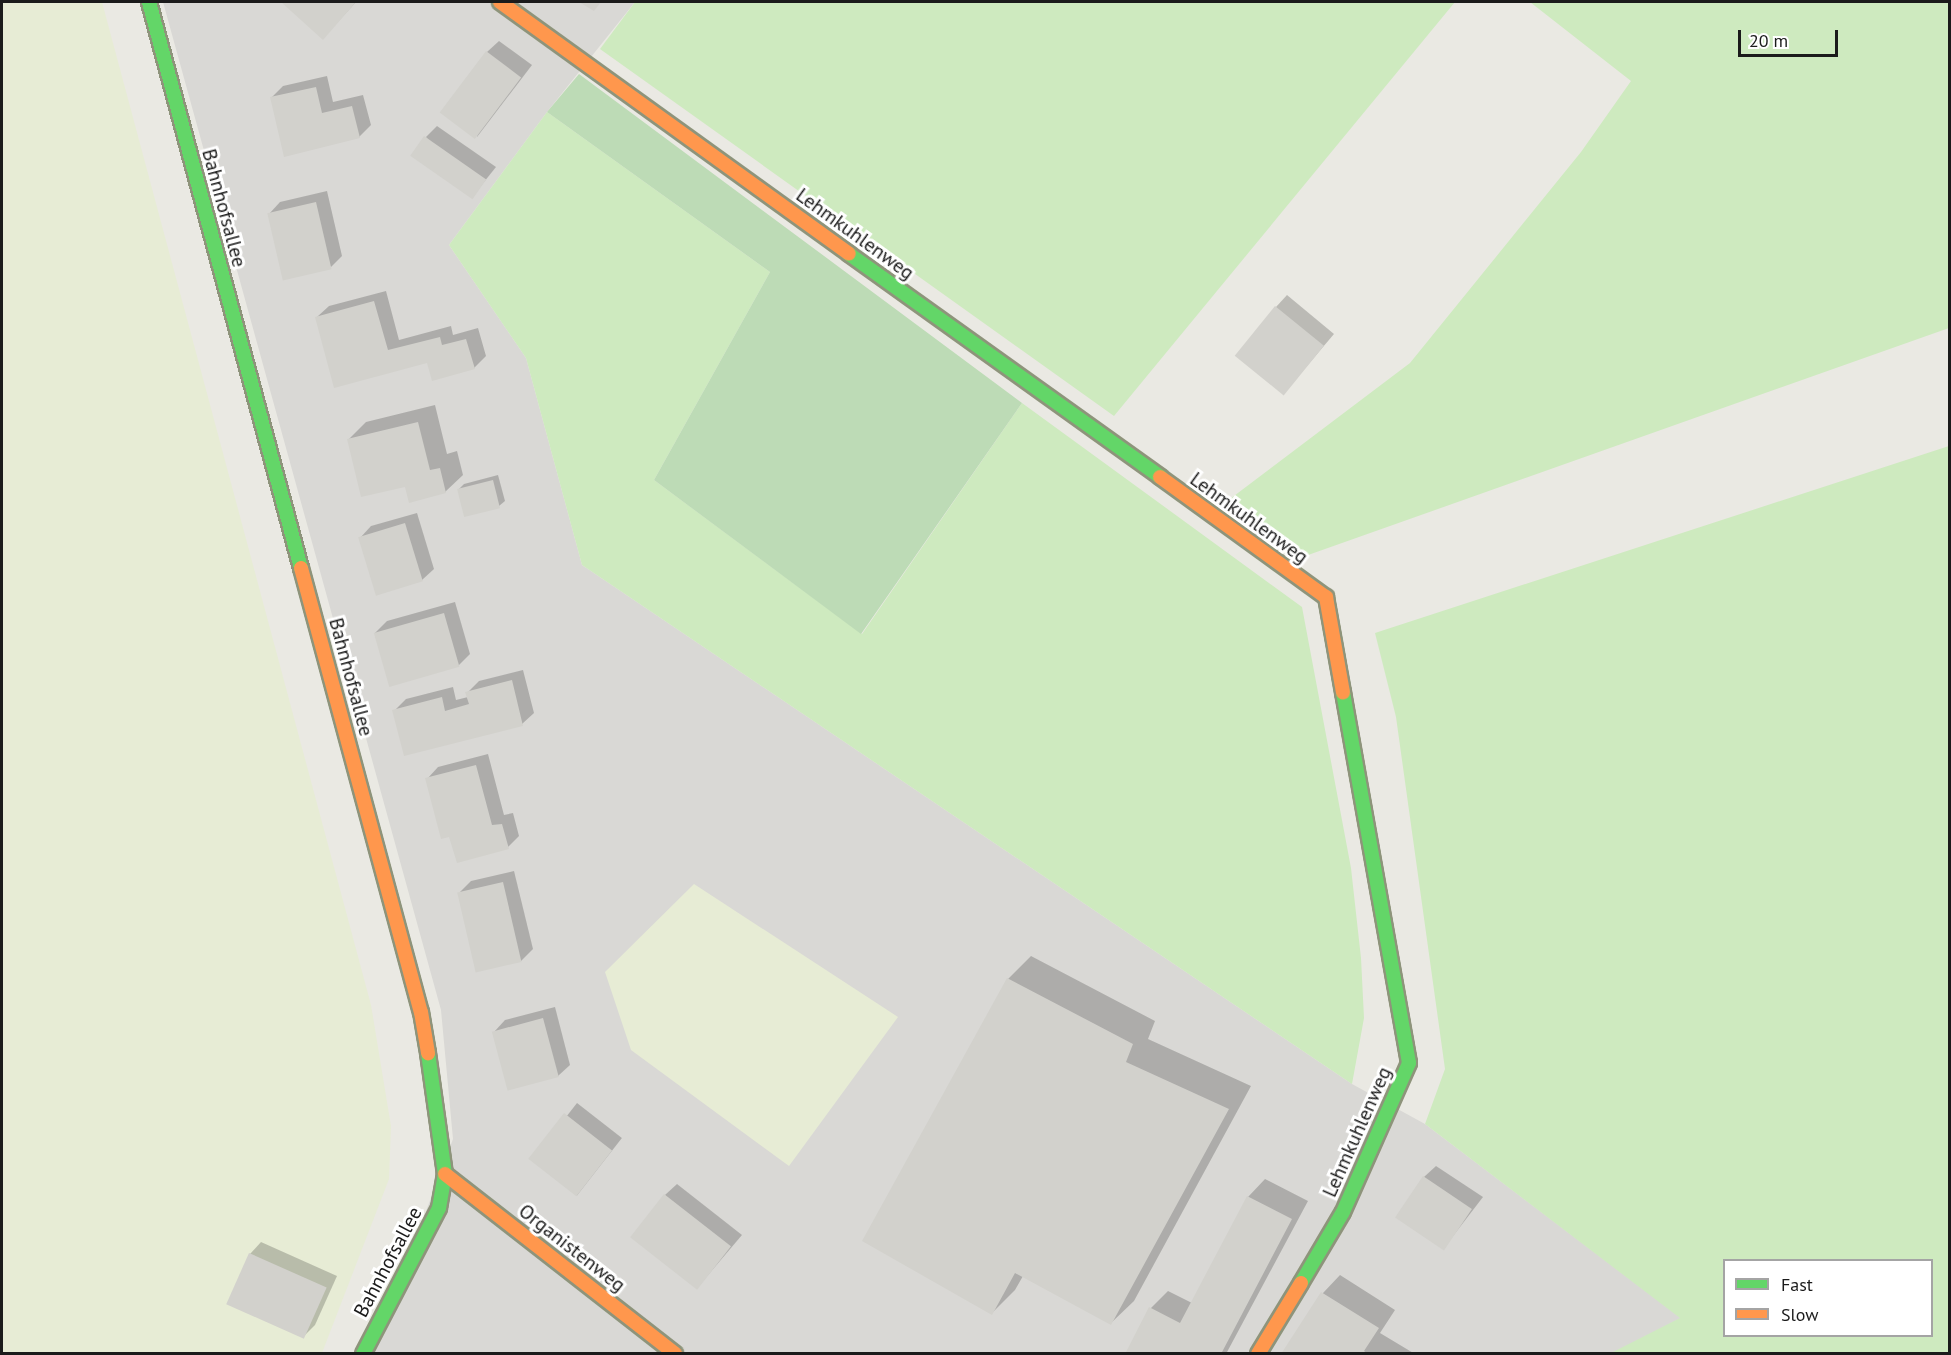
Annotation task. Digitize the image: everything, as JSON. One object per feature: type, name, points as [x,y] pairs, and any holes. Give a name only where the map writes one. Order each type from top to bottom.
[{"type":"street","name":"Bahnhofsallee","points":[[149,2],[421,1012],[445,1174],[439,1208],[363,1353]]},
{"type":"street","name":"Lehmkuhlenweg","points":[[500,2],[1326,597],[1409,1063],[1343,1212],[1258,1353]]},
{"type":"street","name":"Organistenweg","points":[[445,1174],[675,1353]]},
{"type":"shaded area","points":[[163,2],[635,2],[547,112],[449,245],[526,358],[582,565],[1352,1084],[1425,1124],[1681,1318],[1611,1354],[373,1353],[453,1139],[441,1010]]},
{"type":"green space","points":[[2,2],[102,2],[371,1005],[391,1126],[389,1179],[322,1353],[2,1354]]},
{"type":"green space","points":[[635,2],[1455,2],[1114,416],[600,49]]},
{"type":"green space","points":[[1530,2],[1949,2],[1949,328],[1294,560],[1222,505],[1410,363],[1581,152],[1631,81]]},
{"type":"green space","points":[[579,74],[1022,403],[861,634],[654,480],[770,272],[547,112]]},
{"type":"green space","points":[[547,112],[770,272],[654,480],[862,634],[1022,403],[1302,607],[1351,868],[1361,958],[1364,1018],[1352,1084],[582,565],[526,358],[449,245]]},
{"type":"green space","points":[[1949,446],[1949,1353],[1611,1353],[1680,1318],[1425,1124],[1445,1069],[1396,717],[1375,633]]},
{"type":"green space","points":[[694,884],[898,1017],[789,1166],[631,1050],[605,972]]},
{"type":"building","points":[[281,2],[356,2],[323,40]]},
{"type":"building","points":[[579,2],[601,2],[594,11]]},
{"type":"building","points":[[486,51],[521,77],[475,139],[440,112]]},
{"type":"building","points":[[316,87],[322,113],[352,106],[360,138],[284,157],[270,97]]},
{"type":"building","points":[[424,136],[486,180],[472,199],[410,156]]},
{"type":"building","points":[[316,202],[332,269],[283,280],[267,213]]},
{"type":"building","points":[[374,301],[388,350],[440,337],[442,345],[466,339],[475,369],[432,381],[427,363],[334,388],[315,317]]},
{"type":"building","points":[[1275,306],[1324,346],[1284,395],[1235,356]]},
{"type":"building","points":[[418,422],[430,470],[440,468],[446,493],[409,503],[405,487],[361,497],[347,439]]},
{"type":"building","points":[[493,480],[500,508],[464,517],[457,489]]},
{"type":"building","points":[[405,523],[423,581],[376,596],[358,537]]},
{"type":"building","points":[[444,613],[459,667],[389,687],[374,633]]},
{"type":"building","points":[[512,680],[523,726],[404,756],[392,710],[442,697],[445,711],[469,704],[465,692]]},
{"type":"building","points":[[476,765],[492,825],[502,824],[509,849],[457,863],[449,837],[441,839],[425,778]]},
{"type":"building","points":[[503,882],[521,962],[476,972],[457,893]]},
{"type":"building","points":[[1007,978],[1133,1044],[1126,1062],[1229,1109],[1111,1325],[1015,1273],[992,1315],[862,1241]]},
{"type":"building","points":[[543,1018],[559,1077],[508,1091],[492,1032]]},
{"type":"building","points":[[564,1113],[612,1151],[576,1196],[528,1159]]},
{"type":"building","points":[[1423,1176],[1472,1209],[1444,1250],[1395,1217]]},
{"type":"building","points":[[664,1194],[731,1246],[697,1290],[630,1237]]},
{"type":"building","points":[[1247,1196],[1292,1219],[1221,1354],[1125,1354],[1149,1307],[1180,1323]]},
{"type":"building","points":[[249,1253],[327,1288],[304,1339],[226,1304]]},
{"type":"building","points":[[1321,1292],[1379,1328],[1364,1351],[1368,1354],[1281,1354]]},
{"type":"traffic: fast","points":[[149,2],[301,568]]},
{"type":"traffic: fast","points":[[849,254],[1160,477]]},
{"type":"traffic: fast","points":[[1301,1283],[1343,1212],[1409,1063],[1343,692]]},
{"type":"traffic: fast","points":[[363,1354],[439,1208],[445,1174],[428,1053]]},
{"type":"traffic: slow","points":[[500,2],[849,254]]},
{"type":"traffic: slow","points":[[1160,477],[1326,597],[1343,692]]},
{"type":"traffic: slow","points":[[301,568],[421,1012],[428,1053]]},
{"type":"traffic: slow","points":[[445,1174],[675,1354]]},
{"type":"traffic: slow","points":[[1258,1354],[1301,1283]]}]
